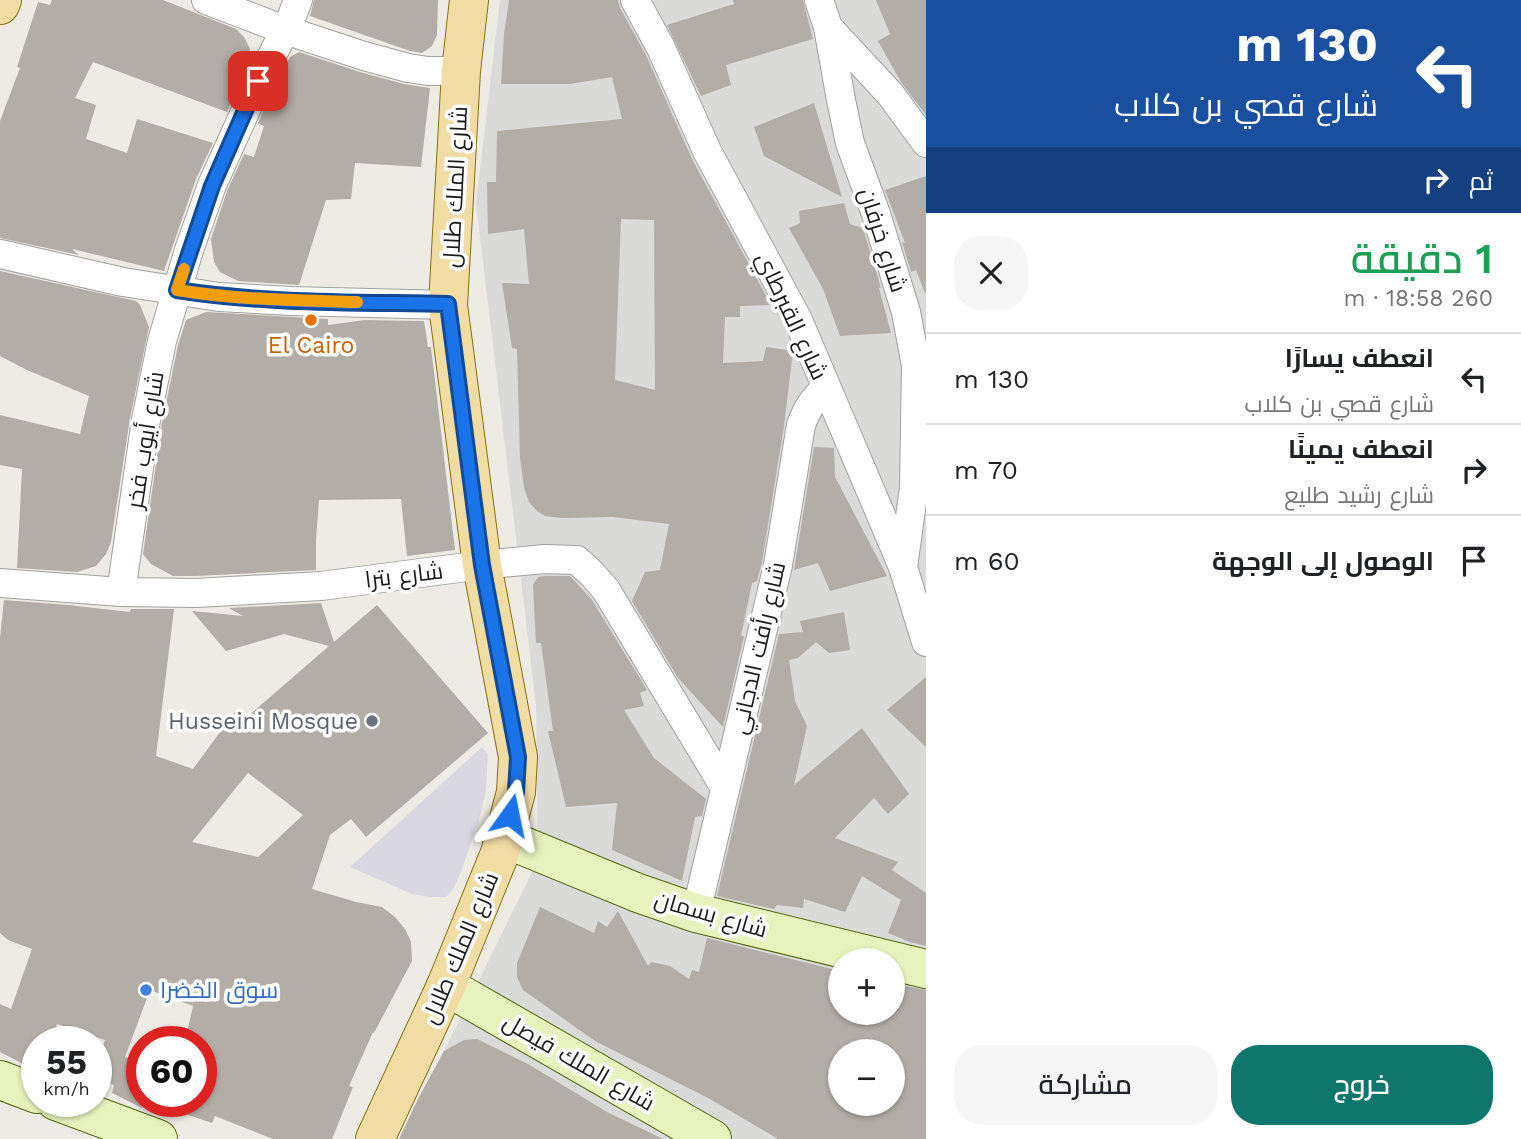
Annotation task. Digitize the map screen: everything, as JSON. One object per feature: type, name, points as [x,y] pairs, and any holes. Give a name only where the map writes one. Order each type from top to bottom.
[{"type":"main road","points":[[0,5],[2,0]]},
{"type":"main road","name":"شارع الملك طلال","points":[[375,1139],[446,986],[500,853],[516,792],[518,757],[482,565],[448,304],[461,71],[469,0]]},
{"type":"main road","name":"شارع بسمان","points":[[503,838],[638,893],[696,913],[926,969]]},
{"type":"main road","name":"شارع الملك فيصل","points":[[446,986],[712,1139]]},
{"type":"main road","points":[[0,1080],[21,1088]]},
{"type":"main road","points":[[100,1117],[158,1139]]},
{"type":"street","points":[[206,0],[364,56],[408,68],[461,71]]},
{"type":"street","name":"شارع أيوب فخر","points":[[121,592],[146,420],[162,341],[177,290],[212,186],[258,81],[299,0]]},
{"type":"street","name":"شارع القبرطاي","points":[[635,0],[661,48],[707,151],[798,320],[902,567],[926,642]]},
{"type":"street","name":"شارع خرفان","points":[[819,0],[828,27],[850,143],[876,214],[906,312],[916,366],[914,488],[902,567]]},
{"type":"street","points":[[828,27],[891,95],[926,143]]},
{"type":"street","points":[[0,254],[123,282],[219,297],[448,304]]},
{"type":"street","name":"شارع رأفت الدجاني","points":[[696,913],[778,565],[801,425],[815,397],[826,388]]},
{"type":"street","name":"شارع بترا","points":[[0,583],[121,592],[196,593],[321,586],[544,559],[577,560],[606,590],[725,788]]},
{"type":"shaded area","points":[[500,0],[926,0],[926,1139],[401,1139],[538,860],[536,705],[476,203]]},
{"type":"shaded area","points":[[482,747],[488,754],[486,790],[479,820],[454,888],[446,897],[412,894],[350,867]]},
{"type":"building","points":[[52,0],[163,0],[236,29],[250,49],[248,65],[227,112],[93,62],[75,98],[96,105],[86,139],[127,153],[137,119],[213,143],[196,179],[164,271],[72,249],[79,255],[0,238],[0,121],[20,68],[17,67],[38,2],[50,5]]},
{"type":"building","points":[[314,0],[438,0],[437,35],[432,46],[422,53],[410,51],[310,16]]},
{"type":"building","points":[[509,0],[618,0],[646,55],[692,159],[771,305],[740,306],[740,317],[725,317],[723,363],[763,361],[766,347],[793,351],[762,562],[757,581],[752,583],[741,636],[744,636],[723,727],[678,678],[632,601],[645,572],[660,570],[669,524],[613,517],[545,516],[529,502],[524,488],[520,458],[517,349],[512,348],[502,283],[529,284],[524,229],[488,234],[487,182],[496,182],[497,131],[622,119],[612,77],[570,84],[501,84]],"holes":[[[621,219],[654,220],[655,390],[615,380]]]},
{"type":"building","points":[[733,0],[803,0],[813,39],[726,65],[731,85],[701,96],[667,25],[734,4]]},
{"type":"building","points":[[876,0],[926,0],[926,115],[901,82],[878,41],[890,34]]},
{"type":"building","points":[[299,52],[360,72],[430,88],[421,167],[355,163],[351,199],[326,200],[299,285],[238,281],[220,272],[214,262],[211,239],[227,191],[244,154],[254,157],[264,126],[258,123],[274,88],[290,57]]},
{"type":"building","points":[[814,103],[842,197],[764,156],[754,127]]},
{"type":"building","points":[[926,176],[925,293],[916,270],[911,272],[902,242],[905,243],[885,190]]},
{"type":"building","points":[[844,203],[850,224],[863,228],[891,333],[840,336],[823,289],[789,228],[800,223],[799,211]]},
{"type":"building","points":[[0,271],[136,301],[149,327],[130,418],[111,542],[106,554],[96,566],[77,572],[17,568],[22,469],[0,465],[0,415],[80,434],[89,396],[0,356]]},
{"type":"building","points":[[206,312],[328,319],[328,325],[365,320],[424,321],[428,347],[431,347],[455,550],[407,556],[401,499],[319,500],[316,570],[173,576],[151,564],[143,554],[162,423],[178,345],[186,320]]},
{"type":"building","points":[[814,447],[834,448],[835,477],[887,576],[830,591],[818,563],[794,570]]},
{"type":"building","points":[[570,576],[592,600],[647,690],[640,693],[644,706],[624,710],[654,758],[706,799],[702,816],[695,817],[682,881],[612,850],[617,803],[566,807],[548,731],[553,731],[541,643],[536,643],[533,585],[538,577]]},
{"type":"building","points":[[4,600],[130,612],[131,609],[174,609],[156,756],[193,769],[237,709],[246,718],[329,646],[284,634],[226,651],[192,611],[243,616],[229,608],[321,603],[334,642],[377,605],[488,733],[366,837],[351,819],[330,835],[312,889],[382,907],[405,929],[411,942],[412,961],[373,1032],[349,1086],[353,1087],[332,1139],[273,1139],[217,1117],[217,1026],[188,1026],[193,1006],[150,990],[137,1026],[126,1026],[126,1100],[112,1093],[112,1026],[21,1026],[21,1063],[0,1052],[0,1004],[11,1009],[32,949],[8,940],[0,933],[0,638]],"holes":[[[248,773],[303,815],[258,857],[192,842]]]},
{"type":"building","points":[[844,612],[850,650],[829,653],[816,642],[798,658],[789,660],[795,701],[807,726],[794,785],[862,728],[909,794],[888,814],[874,798],[835,838],[898,862],[892,870],[926,893],[926,946],[888,933],[901,900],[862,876],[845,912],[804,899],[803,908],[777,905],[774,909],[717,896],[779,634],[803,632],[800,621]]},
{"type":"building","points":[[926,677],[926,747],[887,710]]},
{"type":"building","points":[[540,907],[594,933],[598,921],[607,927],[618,911],[648,966],[651,962],[670,966],[689,979],[692,970],[699,972],[707,938],[828,968],[828,1025],[905,1025],[905,986],[926,990],[926,1139],[778,1139],[710,1099],[595,1041],[523,990],[517,977],[517,963]]},
{"type":"building","points":[[477,1039],[528,1064],[607,1112],[663,1139],[399,1139],[444,1051],[464,1040]]},
{"type":"building","points":[[194,1117],[215,1117],[212,1123]]},
{"type":"slow traffic","points":[[184,269],[177,290],[219,297],[357,302]]},
{"type":"place","name":"El Cairo","points":[[311,320]]},
{"type":"place","name":"Husseini Mosque","points":[[372,721]]},
{"type":"place","name":"سوق الخضرا","points":[[146,990]]},
{"type":"route","points":[[258,81],[212,186],[177,290],[219,297],[291,301],[448,304],[482,565],[518,757],[516,792],[510,815]]}]
